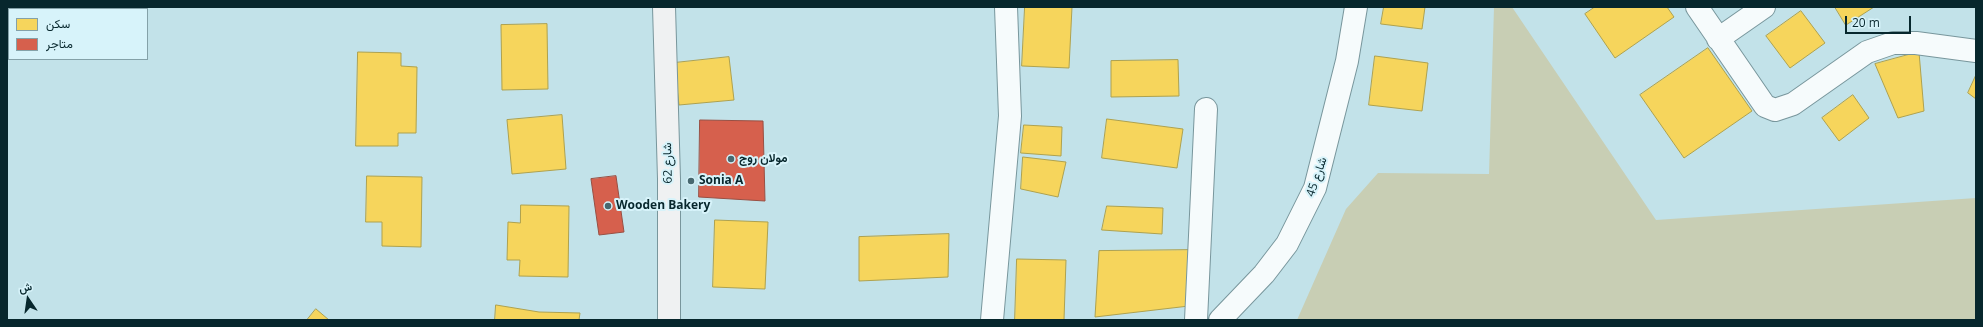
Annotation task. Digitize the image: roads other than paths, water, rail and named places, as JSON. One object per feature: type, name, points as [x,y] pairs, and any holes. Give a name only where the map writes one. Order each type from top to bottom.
[{"type":"street","name":"شارع 62","points":[[664,7],[669,179],[669,320]]},
{"type":"street","points":[[992,320],[1010,116],[1006,7]]},
{"type":"street","name":"شارع 45","points":[[1220,320],[1264,274],[1287,244],[1315,188],[1345,68],[1356,7]]},
{"type":"street","points":[[1697,7],[1765,106],[1776,110],[1793,104],[1867,52],[1893,43],[1916,43],[1976,51]]},
{"type":"street","points":[[1718,39],[1764,7]]},
{"type":"street","points":[[1196,320],[1206,109]]},
{"type":"place","name":"مولان روج","points":[[731,159]]},
{"type":"place","name":"Sonia A","points":[[691,181]]},
{"type":"place","name":"Wooden Bakery","points":[[608,206]]}]
